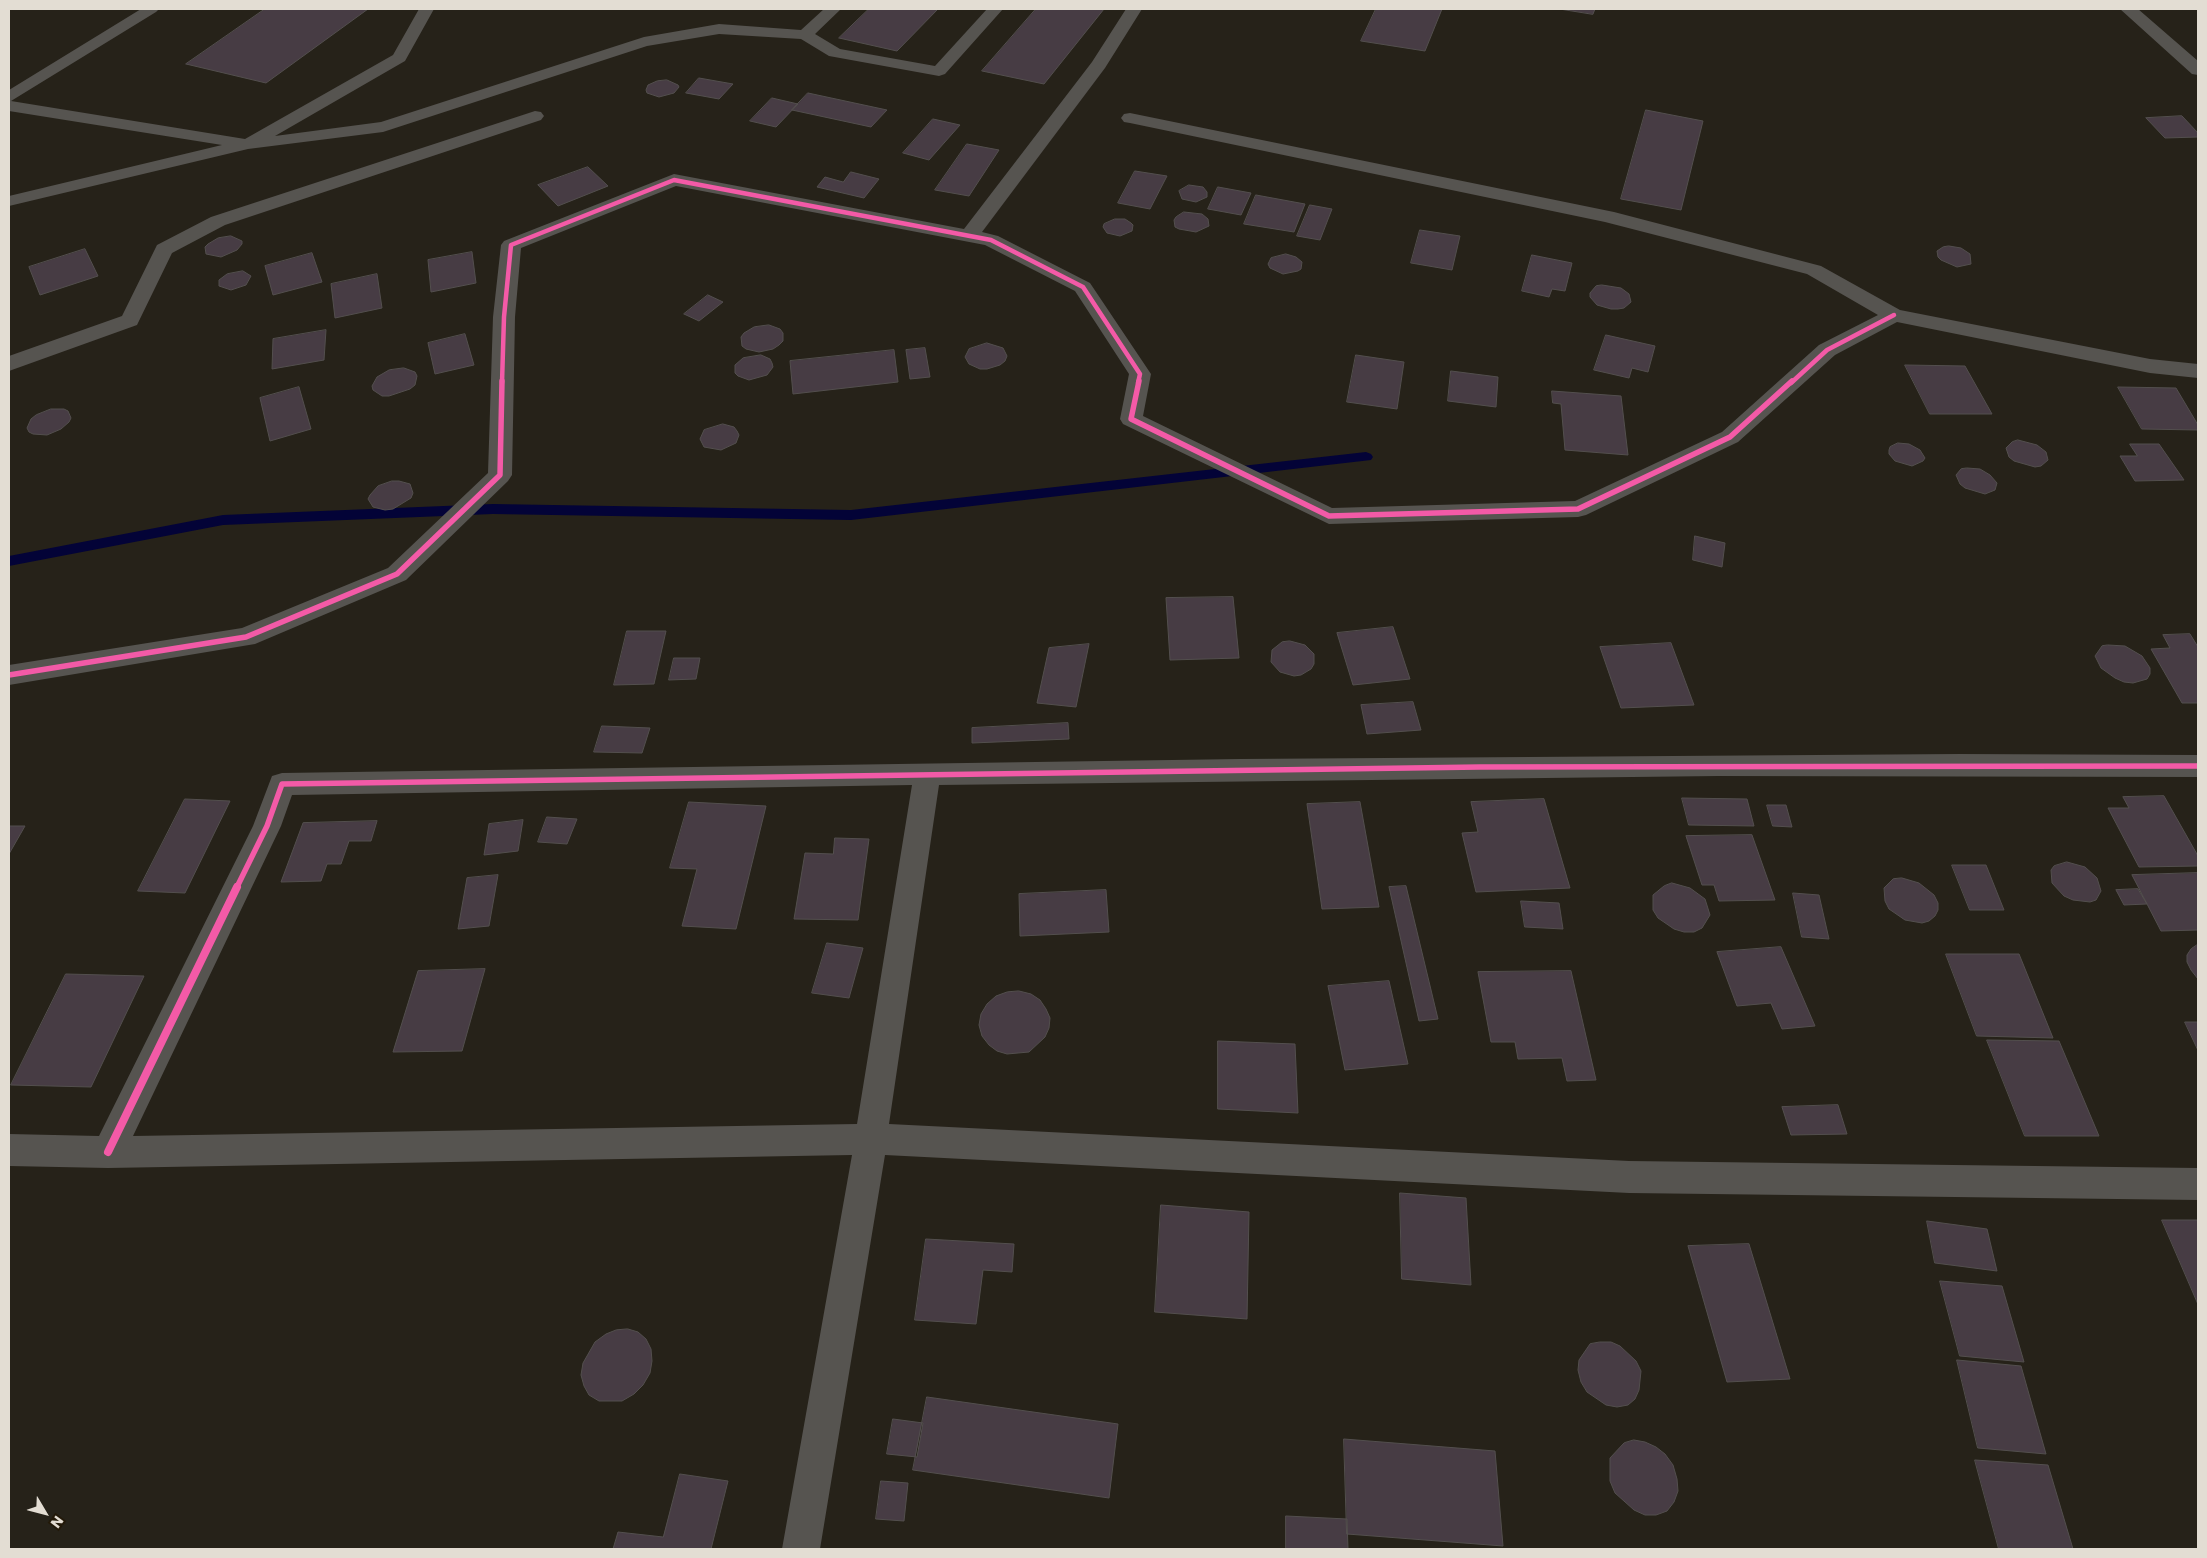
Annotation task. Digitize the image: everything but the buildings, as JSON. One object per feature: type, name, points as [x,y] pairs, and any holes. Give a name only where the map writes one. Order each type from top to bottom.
[{"type":"street","points":[[969,236],[1099,64],[1134,9]]},
{"type":"street","points":[[2128,9],[2198,70]]},
{"type":"street","points":[[9,364],[130,320],[164,249],[218,221],[535,116]]},
{"type":"street","points":[[1130,118],[1617,218],[1814,270],[1894,314],[2150,366],[2198,371]]},
{"type":"street","points":[[9,676],[246,637],[397,574],[500,475],[504,317],[511,245],[674,180],[991,240],[1083,287],[1140,374],[1131,418],[1329,516],[1578,509],[1730,437],[1827,350],[1894,314]]},
{"type":"street","points":[[108,1152],[267,826],[282,784],[1445,767],[1957,764],[2198,766]]},
{"type":"street","points":[[802,1549],[871,1140],[927,775]]},
{"type":"street","points":[[9,1150],[108,1152],[871,1140],[1629,1176],[2198,1184]]},
{"type":"lane","points":[[9,97],[151,9]]},
{"type":"lane","points":[[9,106],[248,144],[399,58],[426,9]]},
{"type":"lane","points":[[804,35],[833,9]]},
{"type":"lane","points":[[9,201],[248,144],[383,127],[644,42],[720,28],[804,35],[835,53],[939,71],[995,9]]},
{"type":"waterway","points":[[9,561],[223,520],[493,509],[851,515],[1366,457]]},
{"type":"cycle path","points":[[9,675],[246,637],[397,574],[500,475],[504,317],[511,245],[674,180],[991,240],[1083,287],[1140,374],[1131,419],[1329,516],[1578,509],[1730,437],[1827,350],[1894,315]]},
{"type":"cycle path","points":[[108,1152],[267,826],[282,784],[1480,767],[1719,765],[2198,766]]}]
